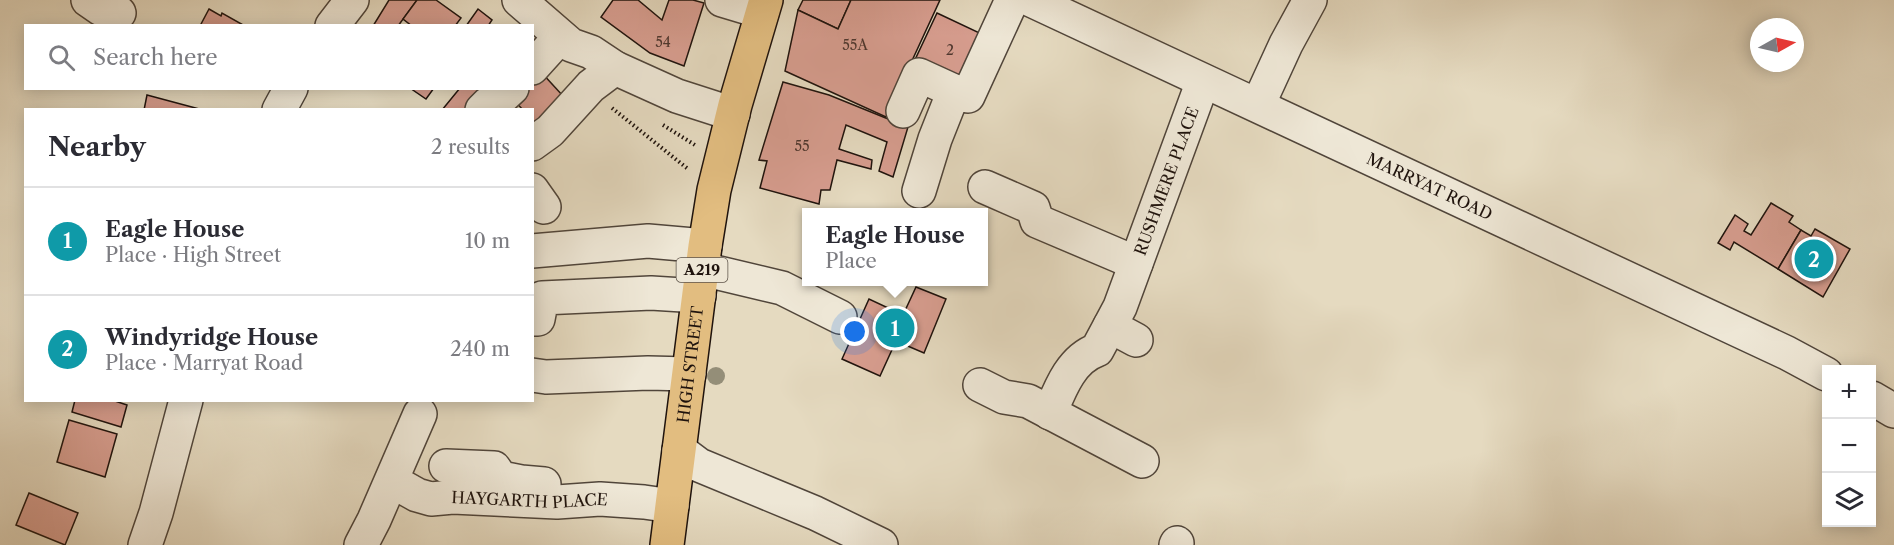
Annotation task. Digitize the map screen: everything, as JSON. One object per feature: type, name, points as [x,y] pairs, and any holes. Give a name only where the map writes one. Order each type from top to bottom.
[{"type":"main road","name":"HIGH STREET","points":[[667,545],[714,190],[764,6]]},
{"type":"street","points":[[87,0],[100,9],[119,13]]},
{"type":"street","points":[[334,24],[352,0]]},
{"type":"street","points":[[519,0],[571,45],[591,52],[603,77],[677,96],[733,114]]},
{"type":"street","points":[[722,0],[764,6]]},
{"type":"street","points":[[903,111],[919,75],[968,96],[1012,0]]},
{"type":"street","name":"MARRYAT ROAD","points":[[1031,0],[1822,371]]},
{"type":"street","points":[[1258,105],[1286,44],[1310,0]]},
{"type":"street","points":[[534,66],[560,37]]},
{"type":"street","points":[[534,143],[550,131],[603,77]]},
{"type":"street","name":"RUSHMERE PLACE","points":[[1050,413],[1070,372],[1086,354],[1097,350],[1123,333],[1120,307],[1203,81]]},
{"type":"street","points":[[280,108],[290,90]]},
{"type":"street","points":[[484,108],[489,103],[499,100],[510,90]]},
{"type":"street","points":[[919,191],[935,139],[954,91]]},
{"type":"street","points":[[985,187],[1033,208],[1037,221],[1132,272]]},
{"type":"street","points":[[534,251],[648,241],[702,270],[782,288],[840,317]]},
{"type":"street","points":[[534,319],[538,319],[542,298],[651,293],[702,270]]},
{"type":"street","points":[[534,375],[546,377],[648,372],[688,380]]},
{"type":"street","points":[[534,393],[561,395],[688,380]]},
{"type":"street","points":[[980,385],[1004,396],[1028,401],[1142,461]]},
{"type":"street","points":[[1876,400],[1894,411]]},
{"type":"street","points":[[145,545],[156,513],[185,402]]},
{"type":"street","points":[[368,533],[416,424]]},
{"type":"street","points":[[679,450],[699,465],[815,513],[862,541]]},
{"type":"street","points":[[446,466],[494,468],[501,478],[521,482],[600,482],[673,496]]},
{"type":"street","name":"HAYGARTH PLACE","points":[[392,481],[417,495],[431,498],[557,502],[600,499],[644,502],[673,496]]},
{"type":"path","points":[[603,77],[610,105],[663,150],[693,171]]},
{"type":"path","points":[[675,131],[700,148]]},
{"type":"building","points":[[389,0],[417,0],[399,24],[374,24]]},
{"type":"building","points":[[417,0],[436,0],[461,18],[456,24],[409,24],[403,19]]},
{"type":"building","points":[[613,0],[638,0],[662,20],[669,0],[693,0],[704,3],[684,66],[650,53],[601,17]]},
{"type":"building","points":[[803,0],[851,0],[838,29],[798,10]]},
{"type":"building","points":[[851,0],[940,0],[886,117],[785,71],[798,10],[838,29]]},
{"type":"building","points":[[209,9],[221,16],[222,13],[241,24],[201,24]]},
{"type":"building","points":[[478,9],[492,20],[489,24],[467,24]]},
{"type":"building","points":[[937,13],[986,36],[963,87],[913,64]]},
{"type":"building","points":[[541,72],[563,96],[535,123],[534,108],[521,108],[513,99],[521,90],[534,90],[534,78]]},
{"type":"building","points":[[783,82],[829,95],[908,127],[893,177],[879,171],[887,142],[846,125],[839,149],[872,160],[871,169],[837,160],[830,190],[821,190],[819,204],[760,188],[767,161],[759,160]]},
{"type":"building","points":[[413,90],[433,90],[426,99]]},
{"type":"building","points":[[458,90],[489,90],[474,108],[444,108]]},
{"type":"building","points":[[147,95],[196,108],[144,108]]},
{"type":"building","points":[[1771,203],[1793,216],[1789,222],[1801,230],[1778,269],[1734,242],[1730,250],[1718,243],[1735,215],[1748,224],[1744,231],[1751,235]]},
{"type":"building","points":[[1815,229],[1850,249],[1823,297],[1778,269],[1801,230],[1811,236]]},
{"type":"building","points":[[916,287],[946,299],[924,353],[896,341],[880,376],[842,359],[869,299],[903,315]]},
{"type":"building","points":[[74,402],[118,402],[127,405],[121,427],[72,412]]},
{"type":"building","points":[[69,420],[117,434],[105,477],[57,462]]},
{"type":"building","points":[[29,493],[78,513],[65,545],[16,525]]},
{"type":"place","name":"Windyridge House","points":[[1814,259]]},
{"type":"place","name":"Eagle House","points":[[895,328]]}]
